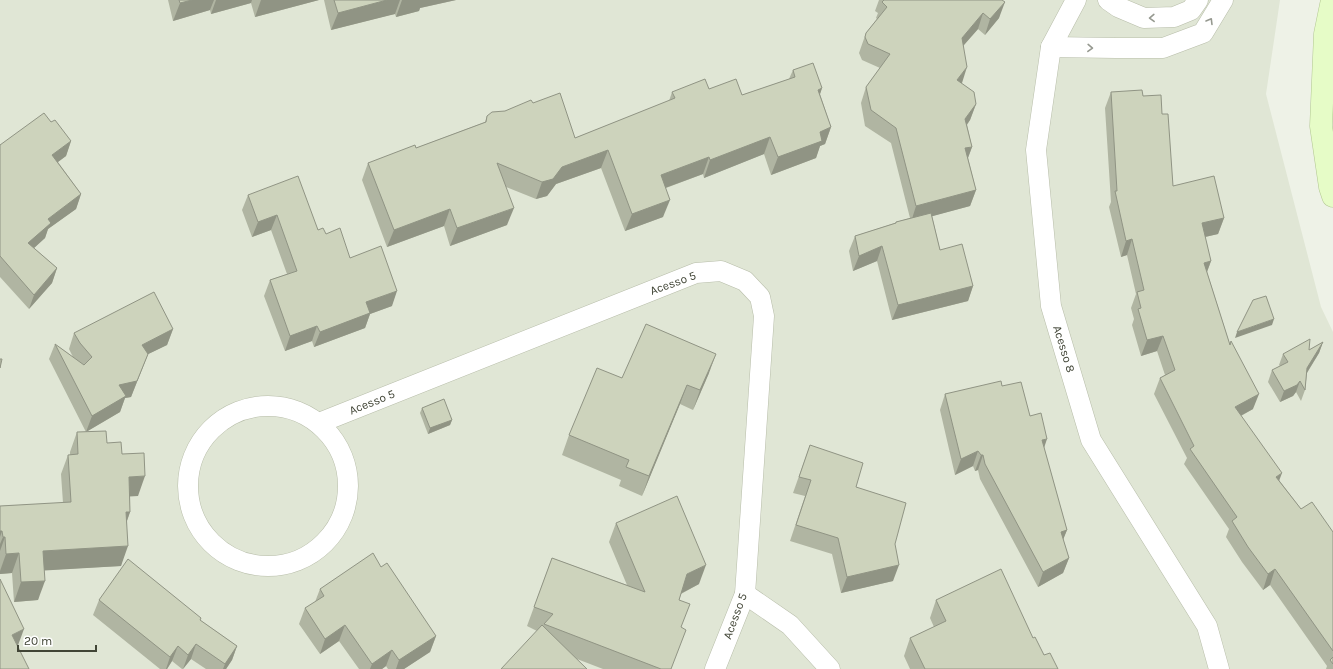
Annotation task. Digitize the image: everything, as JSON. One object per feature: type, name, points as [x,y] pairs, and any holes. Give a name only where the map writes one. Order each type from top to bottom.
[{"type":"main road","points":[[1332,0],[1325,34],[1321,126],[1330,187],[1333,196]]},
{"type":"street","name":"Acesso 8","points":[[1076,0],[1051,47],[1036,150],[1051,306],[1091,440],[1207,626],[1219,669]]},
{"type":"street","points":[[1108,0],[1118,7],[1144,18],[1174,17],[1191,10],[1198,0]]},
{"type":"street","points":[[1051,47],[1163,48],[1203,33],[1223,0]]},
{"type":"street","name":"Acesso 5","points":[[319,423],[696,273],[721,271],[745,281],[760,297],[764,316],[745,594],[715,669]]},
{"type":"street","points":[[273,405],[297,410],[319,423],[338,444],[348,470],[348,498],[340,524],[322,546],[298,561],[270,566],[242,562],[218,549],[199,528],[190,504],[187,480],[193,455],[206,434],[225,418],[248,408],[273,405]]},
{"type":"street","points":[[745,594],[790,625],[830,669]]},
{"type":"shaded area","points":[[0,0],[1280,0],[1266,94],[1321,307],[1333,332],[1333,669],[0,669]]},
{"type":"building","points":[[179,0],[192,0],[180,3]]},
{"type":"building","points":[[334,0],[387,0],[338,13]]},
{"type":"building","points":[[884,0],[1002,0],[1005,2],[990,19],[983,13],[962,38],[967,67],[957,80],[974,92],[976,104],[965,119],[972,147],[965,148],[976,190],[916,206],[896,128],[871,110],[866,87],[890,54],[868,44],[865,37],[866,33],[887,7],[882,2]]},
{"type":"building","points":[[813,63],[822,88],[818,90],[831,127],[820,132],[822,141],[778,157],[770,137],[710,160],[709,157],[661,175],[670,200],[632,214],[608,150],[562,167],[553,179],[542,182],[497,163],[514,208],[457,228],[450,209],[394,230],[368,163],[415,145],[416,148],[486,122],[487,116],[492,112],[505,111],[531,100],[533,103],[560,93],[575,138],[675,98],[672,92],[705,79],[709,89],[736,79],[742,95],[795,77],[793,70]]},
{"type":"building","points":[[1142,90],[1143,96],[1161,95],[1162,114],[1168,114],[1173,186],[1214,176],[1224,218],[1202,223],[1211,261],[1204,263],[1230,345],[1231,341],[1259,394],[1235,407],[1282,473],[1276,477],[1301,509],[1312,502],[1333,532],[1333,651],[1275,569],[1268,574],[1248,547],[1232,521],[1237,517],[1190,449],[1194,446],[1160,378],[1175,370],[1163,336],[1147,340],[1138,309],[1141,308],[1137,292],[1144,290],[1132,239],[1126,241],[1115,191],[1117,191],[1111,92]]},
{"type":"building","points":[[44,113],[51,122],[55,120],[71,141],[52,155],[81,194],[48,219],[51,223],[28,243],[57,268],[34,295],[0,256],[0,145]]},
{"type":"building","points":[[298,176],[318,230],[323,228],[326,234],[340,228],[350,258],[381,246],[397,291],[366,302],[370,313],[320,332],[317,326],[290,336],[270,280],[297,271],[277,215],[258,222],[248,195]]},
{"type":"building","points":[[931,213],[940,250],[962,244],[973,286],[898,305],[882,246],[859,256],[855,236],[896,222]]},
{"type":"building","points":[[154,292],[173,329],[142,345],[148,354],[137,381],[119,385],[126,396],[92,416],[55,344],[84,365],[92,357],[74,333]]},
{"type":"building","points":[[1266,296],[1274,319],[1237,332],[1253,300]]},
{"type":"building","points":[[646,324],[716,354],[700,390],[687,385],[649,476],[626,467],[629,460],[569,435],[597,368],[622,378]]},
{"type":"building","points":[[1310,339],[1309,350],[1323,342],[1307,368],[1305,390],[1300,381],[1297,385],[1284,391],[1272,370],[1288,362],[1283,354]]},
{"type":"building","points":[[1001,381],[1002,386],[1021,382],[1030,416],[1041,413],[1047,439],[1042,440],[1067,530],[1061,532],[1069,558],[1043,572],[985,464],[983,455],[981,455],[978,451],[961,459],[945,394]]},
{"type":"building","points":[[444,399],[452,420],[430,428],[422,408]]},
{"type":"building","points":[[106,431],[107,443],[121,442],[122,454],[144,453],[145,476],[129,477],[130,512],[126,512],[128,546],[43,551],[45,581],[21,582],[19,553],[6,554],[5,537],[3,537],[2,531],[0,531],[0,506],[71,502],[68,455],[78,454],[77,432]]},
{"type":"building","points":[[810,445],[863,463],[856,487],[906,503],[895,544],[899,565],[847,577],[838,538],[796,525],[811,480],[799,477]]},
{"type":"building","points":[[677,496],[706,565],[687,574],[679,600],[690,604],[681,627],[686,630],[671,669],[661,669],[544,624],[553,614],[534,607],[552,558],[645,592],[616,523]]},
{"type":"building","points":[[373,553],[381,567],[387,563],[436,636],[399,660],[392,650],[372,664],[345,625],[325,639],[305,608],[324,596],[320,589]]},
{"type":"building","points":[[128,559],[201,618],[200,620],[237,646],[225,664],[196,644],[188,655],[178,646],[170,657],[99,600]]},
{"type":"building","points":[[1001,569],[1033,638],[1035,637],[1044,655],[1050,653],[1058,669],[925,669],[910,638],[946,621],[936,600]]},
{"type":"building","points":[[0,579],[24,629],[12,635],[29,669],[0,669]]},
{"type":"building","points":[[542,625],[587,669],[501,669]]},
{"type":"building","points":[[1333,657],[1333,664],[1330,660]]}]
